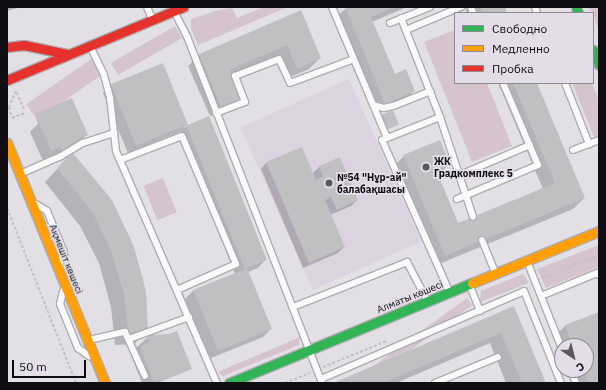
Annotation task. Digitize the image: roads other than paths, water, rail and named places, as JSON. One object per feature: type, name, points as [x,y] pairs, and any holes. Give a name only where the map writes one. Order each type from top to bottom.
[{"type":"street","points":[[7,80],[183,7]]},
{"type":"street","points":[[7,47],[24,45],[68,54]]},
{"type":"street","points":[[594,52],[599,64]]},
{"type":"street","name":"Ақмешіт көшесі","points":[[7,143],[105,383]]},
{"type":"street","name":"Алматы көшесі","points":[[229,383],[599,232]]},
{"type":"lane","points":[[147,7],[152,20]]},
{"type":"lane","points":[[332,7],[387,138]]},
{"type":"lane","points":[[390,23],[430,7]]},
{"type":"lane","points":[[406,30],[461,7]]},
{"type":"lane","points":[[174,11],[188,39],[322,381],[524,291],[561,383]]},
{"type":"lane","points":[[401,18],[440,117],[473,216]]},
{"type":"lane","points":[[89,46],[104,75],[110,98],[114,133],[120,160],[217,383]]},
{"type":"lane","points":[[216,113],[245,102],[235,76],[280,59],[290,83],[354,59]]},
{"type":"lane","points":[[457,198],[538,165],[503,84]]},
{"type":"lane","points":[[565,84],[589,144]]},
{"type":"lane","points":[[373,105],[384,108],[396,105],[430,91]]},
{"type":"lane","points":[[440,117],[382,140],[450,293]]},
{"type":"lane","points":[[20,174],[61,156],[83,143],[114,133]]},
{"type":"lane","points":[[120,160],[182,136],[236,264],[177,290]]},
{"type":"lane","points":[[573,150],[599,140]]},
{"type":"lane","points":[[460,175],[530,145]]},
{"type":"lane","points":[[482,240],[496,274]]},
{"type":"lane","points":[[527,261],[558,338]]},
{"type":"lane","points":[[293,307],[407,262],[428,302]]},
{"type":"lane","points":[[541,296],[596,273],[599,275]]},
{"type":"lane","points":[[64,283],[60,304],[78,348],[96,361]]},
{"type":"lane","points":[[469,285],[480,311]]},
{"type":"lane","points":[[129,339],[189,317]]},
{"type":"lane","points":[[88,340],[114,332],[125,332],[145,376]]},
{"type":"lane","points":[[435,383],[498,356]]},
{"type":"place","name":"ЖК Градкомплекс 5","points":[[426,167]]},
{"type":"place","name":"№54 \"Нұр-ай\" балабақшасы","points":[[329,183]]}]
